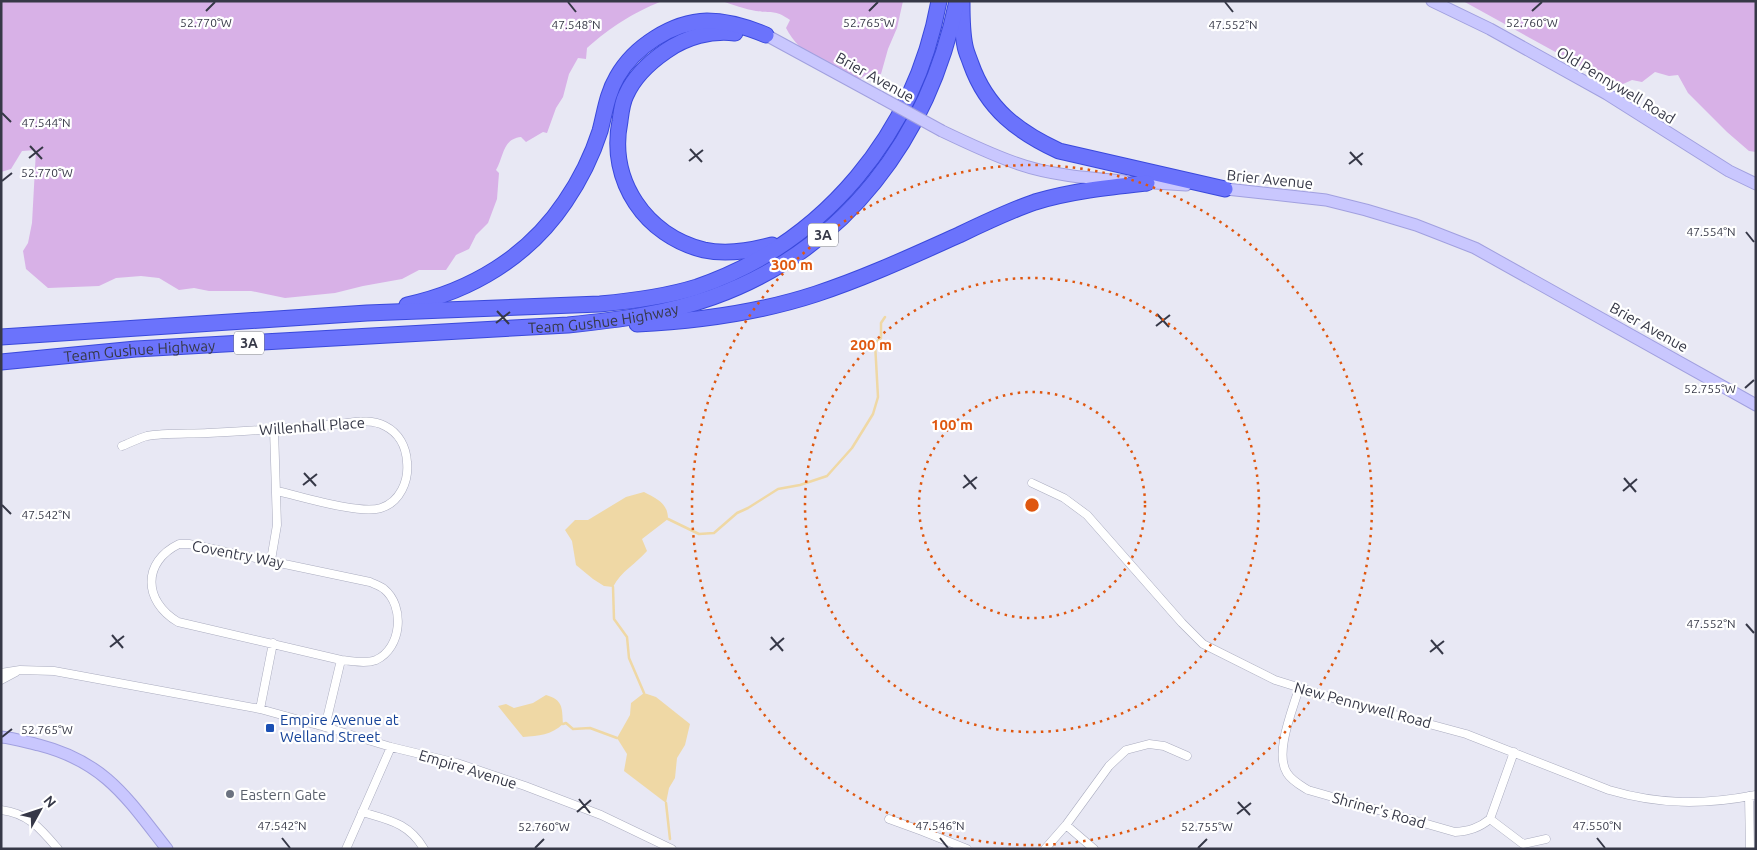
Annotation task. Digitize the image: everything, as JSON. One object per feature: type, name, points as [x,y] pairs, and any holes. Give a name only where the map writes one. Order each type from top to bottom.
[{"type":"highway","name":"Team Gushue Highway","points":[[1,337],[367,313],[600,304],[666,295],[696,287],[725,276],[750,263],[793,236],[840,198],[868,165],[885,140],[914,87],[931,38],[939,1]]},
{"type":"highway","name":"Team Gushue Highway","points":[[1,362],[136,349],[568,325],[618,320],[655,313],[714,297],[765,273],[814,242],[855,204],[870,187],[897,152],[924,102],[941,60],[957,1]]},
{"type":"highway","points":[[962,1],[965,46],[977,82],[996,109],[1015,126],[1036,140],[1060,151],[1225,189]]},
{"type":"highway","points":[[367,313],[424,301],[453,291],[499,268],[536,238],[565,202],[586,167],[600,130],[608,97],[616,77],[626,64],[649,42],[675,29],[707,21],[733,24],[766,35]]},
{"type":"highway","points":[[766,35],[727,32],[700,35],[678,44],[656,58],[644,69],[626,96],[618,131],[617,149],[626,187],[636,204],[660,230],[690,246],[705,250],[736,252],[772,245],[793,236]]},
{"type":"highway","points":[[568,325],[604,326],[674,322],[756,311],[816,294],[866,276],[1035,202],[1065,194],[1147,183]]},
{"type":"highway","points":[[1,325],[42,334]]},
{"type":"main road","name":"Old Pennywell Road","points":[[1432,1],[1490,28],[1607,94],[1729,171],[1756,184]]},
{"type":"main road","name":"Brier Avenue","points":[[766,35],[942,131],[1014,163],[1053,173],[1088,178],[1225,189],[1326,200],[1416,225],[1475,248],[1756,405]]},
{"type":"main road","points":[[4,735],[62,752],[78,759],[102,774],[136,809],[167,849]]},
{"type":"street","name":"Willenhall Place","points":[[122,446],[147,436],[367,422],[384,425],[395,432],[402,441],[407,458],[408,473],[405,484],[398,496],[391,503],[381,508],[369,510],[341,506],[277,490]]},
{"type":"street","points":[[271,560],[277,525],[274,429]]},
{"type":"street","name":"New Pennywell Road","points":[[1032,483],[1064,498],[1087,515],[1182,623],[1203,644],[1275,680],[1466,734],[1609,790],[1644,800],[1694,803],[1752,795]]},
{"type":"street","name":"Coventry Way","points":[[179,544],[189,544],[271,560],[370,582],[384,588],[393,599],[398,614],[396,635],[386,653],[376,660],[365,662],[341,660],[178,622],[163,612],[152,592],[151,582],[155,564],[169,549],[179,544]]},
{"type":"street","points":[[260,710],[273,643]]},
{"type":"street","points":[[325,726],[341,660]]},
{"type":"street","points":[[1,680],[20,670]]},
{"type":"street","name":"Empire Avenue","points":[[1,673],[20,670],[54,672],[260,710],[325,726],[392,747],[457,763],[525,786],[601,815],[672,849]]},
{"type":"street","name":"Shriner's Road","points":[[1300,688],[1283,743],[1282,756],[1286,772],[1296,783],[1308,790],[1455,832],[1474,830],[1490,819]]},
{"type":"street","points":[[1045,849],[1066,825],[1109,766],[1126,750],[1149,744],[1164,746],[1187,756]]},
{"type":"street","points":[[346,849],[392,747]]},
{"type":"street","points":[[1514,752],[1490,819],[1523,844],[1546,839]]},
{"type":"street","points":[[1750,849],[1752,795]]},
{"type":"street","points":[[1,810],[14,812],[28,818],[40,827],[58,849]]},
{"type":"street","points":[[362,812],[400,823],[416,836],[424,849]]},
{"type":"street","points":[[889,819],[966,849]]},
{"type":"street","points":[[1066,825],[1094,849]]},
{"type":"shaded area","points":[[1,1],[662,1],[631,16],[605,33],[587,48],[586,59],[578,58],[569,74],[563,97],[556,108],[547,133],[543,132],[526,142],[521,137],[510,141],[504,149],[496,170],[499,173],[497,199],[488,223],[476,235],[469,249],[456,255],[446,270],[419,270],[402,279],[335,293],[285,298],[251,291],[209,291],[194,288],[179,290],[159,278],[141,276],[116,278],[99,286],[48,288],[26,269],[23,251],[28,243],[32,223],[36,150],[22,151],[11,169],[1,172]]},
{"type":"shaded area","points":[[722,1],[903,1],[897,28],[888,49],[881,74],[867,74],[860,79],[828,66],[808,54],[792,38],[786,28],[790,20],[785,17],[777,13],[748,9]]},
{"type":"shaded area","points":[[1463,1],[1756,1],[1756,152],[1749,151],[1727,132],[1688,93],[1678,75],[1669,76],[1655,72],[1642,82],[1632,80],[1623,84],[1602,81],[1570,60]]},
{"type":"shaded area","points":[[644,492],[664,505],[668,519],[642,539],[647,551],[643,556],[620,576],[613,587],[604,586],[576,565],[572,541],[565,530],[575,520],[588,520],[626,497]]},
{"type":"shaded area","points":[[644,693],[656,697],[690,724],[685,745],[677,758],[675,778],[669,788],[666,803],[624,771],[627,754],[617,738],[630,715],[631,703]]},
{"type":"shaded area","points":[[546,695],[559,702],[563,724],[554,731],[544,734],[523,737],[498,706],[506,704],[514,708],[533,703]]},
{"type":"waterway","points":[[668,519],[699,534],[714,533],[737,513],[778,489],[800,485],[827,476],[852,448],[873,414],[878,397],[875,343],[881,338],[881,323],[885,317]]},
{"type":"waterway","points":[[613,587],[614,619],[627,637],[629,658],[644,693]]},
{"type":"waterway","points":[[563,724],[566,723],[573,729],[590,728],[617,738]]},
{"type":"waterway","points":[[666,803],[670,839]]},
{"type":"place","name":"Empire Avenue at Welland Street","points":[[270,728]]},
{"type":"place","name":"Eastern Gate","points":[[230,794]]}]
